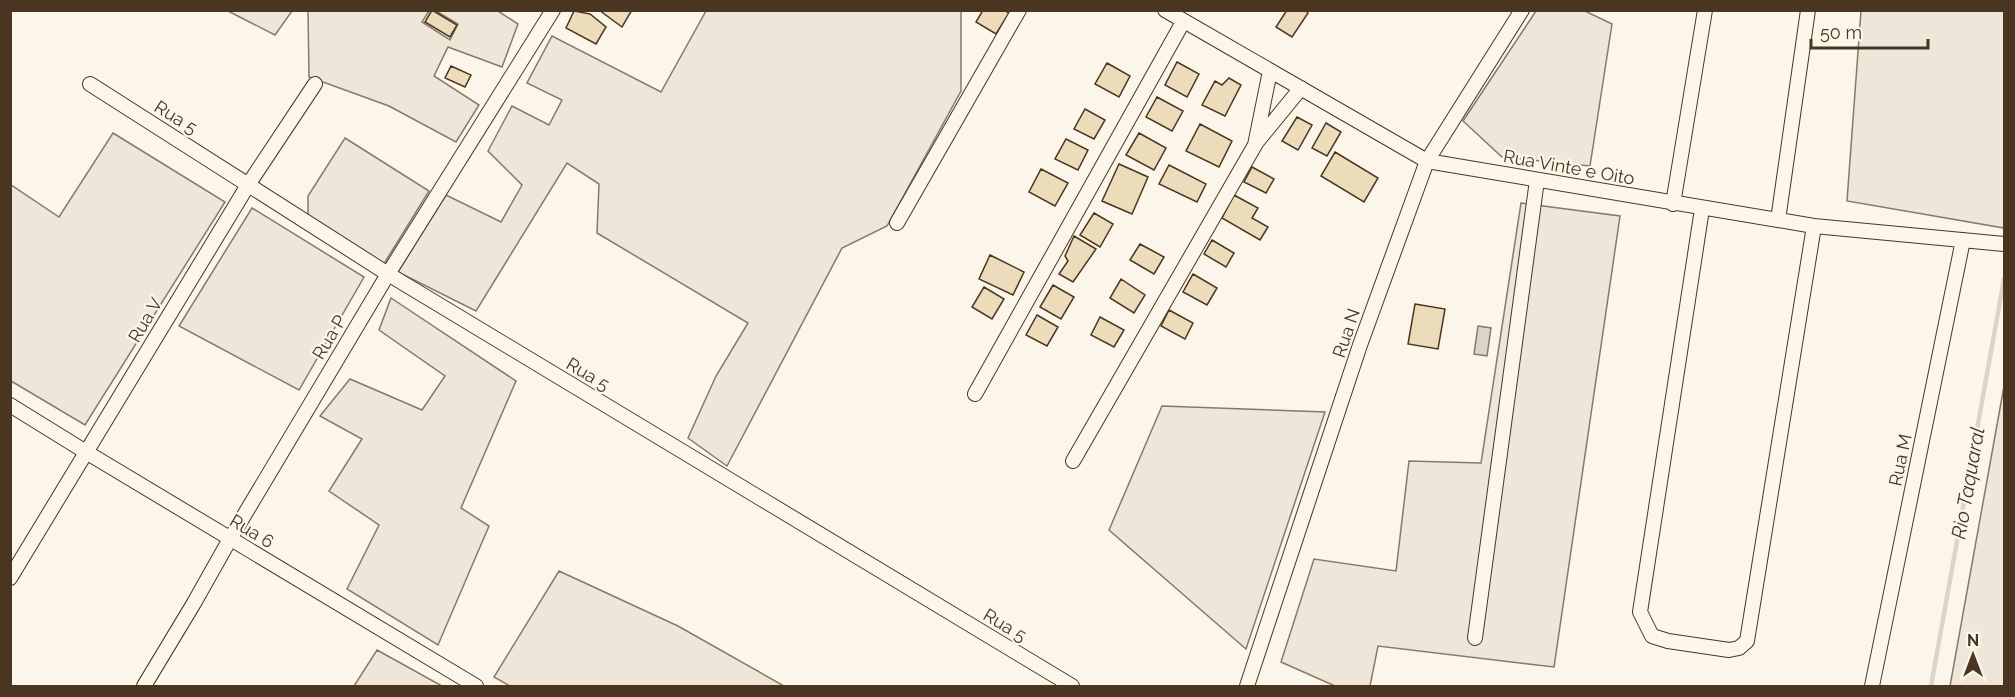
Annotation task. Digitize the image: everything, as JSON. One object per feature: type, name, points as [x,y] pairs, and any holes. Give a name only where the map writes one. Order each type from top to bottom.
[{"type":"street","name":"Rua P","points":[[144,687],[388,274],[554,10]]},
{"type":"street","points":[[897,223],[1019,10]]},
{"type":"street","name":"Rua Vinte e Oito","points":[[1165,10],[1427,161],[1814,226],[2004,244]]},
{"type":"street","name":"Rua N","points":[[1247,687],[1360,345],[1427,161],[1522,10]]},
{"type":"street","points":[[1673,204],[1705,10]]},
{"type":"street","points":[[1778,220],[1808,10]]},
{"type":"street","points":[[975,394],[1183,22]]},
{"type":"street","points":[[1255,145],[1270,71]]},
{"type":"street","name":"Rua 5","points":[[90,84],[388,274],[1072,687]]},
{"type":"street","name":"Rua V","points":[[10,578],[248,185],[315,84]]},
{"type":"street","points":[[1073,461],[1255,145],[1301,88]]},
{"type":"street","points":[[1475,638],[1537,180]]},
{"type":"street","points":[[1702,209],[1640,612],[1652,636],[1668,641],[1729,650],[1739,648],[1747,641],[1814,226]]},
{"type":"street","name":"Rua M","points":[[1872,687],[1963,240]]},
{"type":"street","name":"Rua 6","points":[[10,405],[476,687]]},
{"type":"shaded area","points":[[228,11],[292,11],[275,35]]},
{"type":"shaded area","points":[[308,11],[429,11],[422,22],[450,40],[458,24],[436,11],[498,11],[518,24],[502,67],[448,47],[434,76],[479,105],[456,142],[389,106],[309,77]]},
{"type":"shaded area","points":[[706,11],[961,11],[961,91],[887,226],[842,248],[727,466],[688,438],[716,376],[748,323],[597,233],[599,184],[567,163],[476,311],[398,272],[446,195],[501,222],[522,185],[488,151],[512,106],[549,125],[562,100],[527,83],[552,36],[661,92]]},
{"type":"shaded area","points":[[1536,11],[1585,11],[1612,24],[1590,166],[1502,157],[1463,121]]},
{"type":"shaded area","points":[[1861,11],[2004,11],[2004,228],[1847,201]]},
{"type":"shaded area","points":[[113,133],[225,202],[85,425],[11,381],[11,185],[59,217]]},
{"type":"shaded area","points":[[345,138],[429,191],[382,267],[308,217],[308,196]]},
{"type":"shaded area","points":[[1521,203],[1620,216],[1554,667],[1378,646],[1370,686],[1335,686],[1281,662],[1314,559],[1396,571],[1409,461],[1481,463]]},
{"type":"shaded area","points":[[252,208],[364,277],[299,390],[179,326]]},
{"type":"shaded area","points":[[391,298],[516,381],[461,508],[489,526],[438,645],[347,589],[379,525],[329,491],[362,439],[320,416],[350,379],[422,410],[445,376],[379,330]]},
{"type":"shaded area","points":[[1478,326],[1491,328],[1487,356],[1474,354]]},
{"type":"shaded area","points":[[2004,386],[2004,686],[1950,686]]},
{"type":"shaded area","points":[[1162,406],[1325,412],[1246,649],[1109,530]]},
{"type":"shaded area","points":[[559,571],[678,626],[784,686],[510,686],[494,677]]},
{"type":"shaded area","points":[[377,650],[442,686],[354,686]]},
{"type":"building","points":[[432,10],[457,25],[450,37],[425,22]]},
{"type":"building","points":[[599,10],[632,10],[622,27]]},
{"type":"building","points":[[983,10],[1004,10],[1009,13],[996,34],[976,22]]},
{"type":"building","points":[[1287,10],[1305,10],[1308,13],[1292,37],[1276,27]]},
{"type":"building","points":[[574,11],[590,14],[606,27],[596,44],[566,28]]},
{"type":"building","points":[[1177,62],[1199,74],[1187,97],[1165,85]]},
{"type":"building","points":[[1107,63],[1130,76],[1119,97],[1095,84]]},
{"type":"building","points":[[451,66],[471,75],[465,87],[445,78]]},
{"type":"building","points":[[1229,78],[1241,85],[1225,116],[1202,105],[1215,81],[1222,85]]},
{"type":"building","points":[[1157,97],[1183,111],[1172,131],[1146,117]]},
{"type":"building","points":[[1085,109],[1105,120],[1094,139],[1074,129]]},
{"type":"building","points":[[1297,117],[1312,125],[1298,150],[1282,141]]},
{"type":"building","points":[[1326,123],[1341,132],[1327,156],[1312,148]]},
{"type":"building","points":[[1200,124],[1232,141],[1219,167],[1186,151]]},
{"type":"building","points":[[1139,133],[1166,148],[1154,170],[1126,155]]},
{"type":"building","points":[[1066,139],[1088,150],[1078,170],[1055,159]]},
{"type":"building","points":[[1335,152],[1378,178],[1364,202],[1321,176]]},
{"type":"building","points":[[1119,164],[1148,177],[1132,214],[1102,201]]},
{"type":"building","points":[[1169,165],[1206,184],[1197,202],[1159,184]]},
{"type":"building","points":[[1252,167],[1274,179],[1266,193],[1244,182]]},
{"type":"building","points":[[1041,169],[1068,183],[1055,206],[1029,192]]},
{"type":"building","points":[[1234,195],[1258,208],[1252,218],[1268,227],[1260,240],[1222,218]]},
{"type":"building","points":[[1094,213],[1113,224],[1100,247],[1080,235]]},
{"type":"building","points":[[1074,236],[1096,249],[1073,282],[1059,274],[1068,261],[1065,256]]},
{"type":"building","points":[[1212,240],[1234,253],[1226,267],[1204,254]]},
{"type":"building","points":[[1140,244],[1164,257],[1154,274],[1130,260]]},
{"type":"building","points":[[990,255],[1024,272],[1013,295],[979,279]]},
{"type":"building","points":[[1193,274],[1217,288],[1207,305],[1183,292]]},
{"type":"building","points":[[1121,279],[1145,295],[1134,313],[1110,298]]},
{"type":"building","points":[[1053,285],[1074,297],[1061,319],[1040,307]]},
{"type":"building","points":[[984,287],[1004,299],[992,319],[972,307]]},
{"type":"building","points":[[1415,304],[1445,309],[1438,349],[1408,344]]},
{"type":"building","points":[[1169,310],[1193,323],[1185,339],[1161,326]]},
{"type":"building","points":[[1037,315],[1058,327],[1047,346],[1026,335]]},
{"type":"building","points":[[1100,317],[1124,330],[1114,347],[1091,335]]},
{"type":"waterway","name":"Rio Taquaral","points":[[1931,686],[2004,279]]}]
